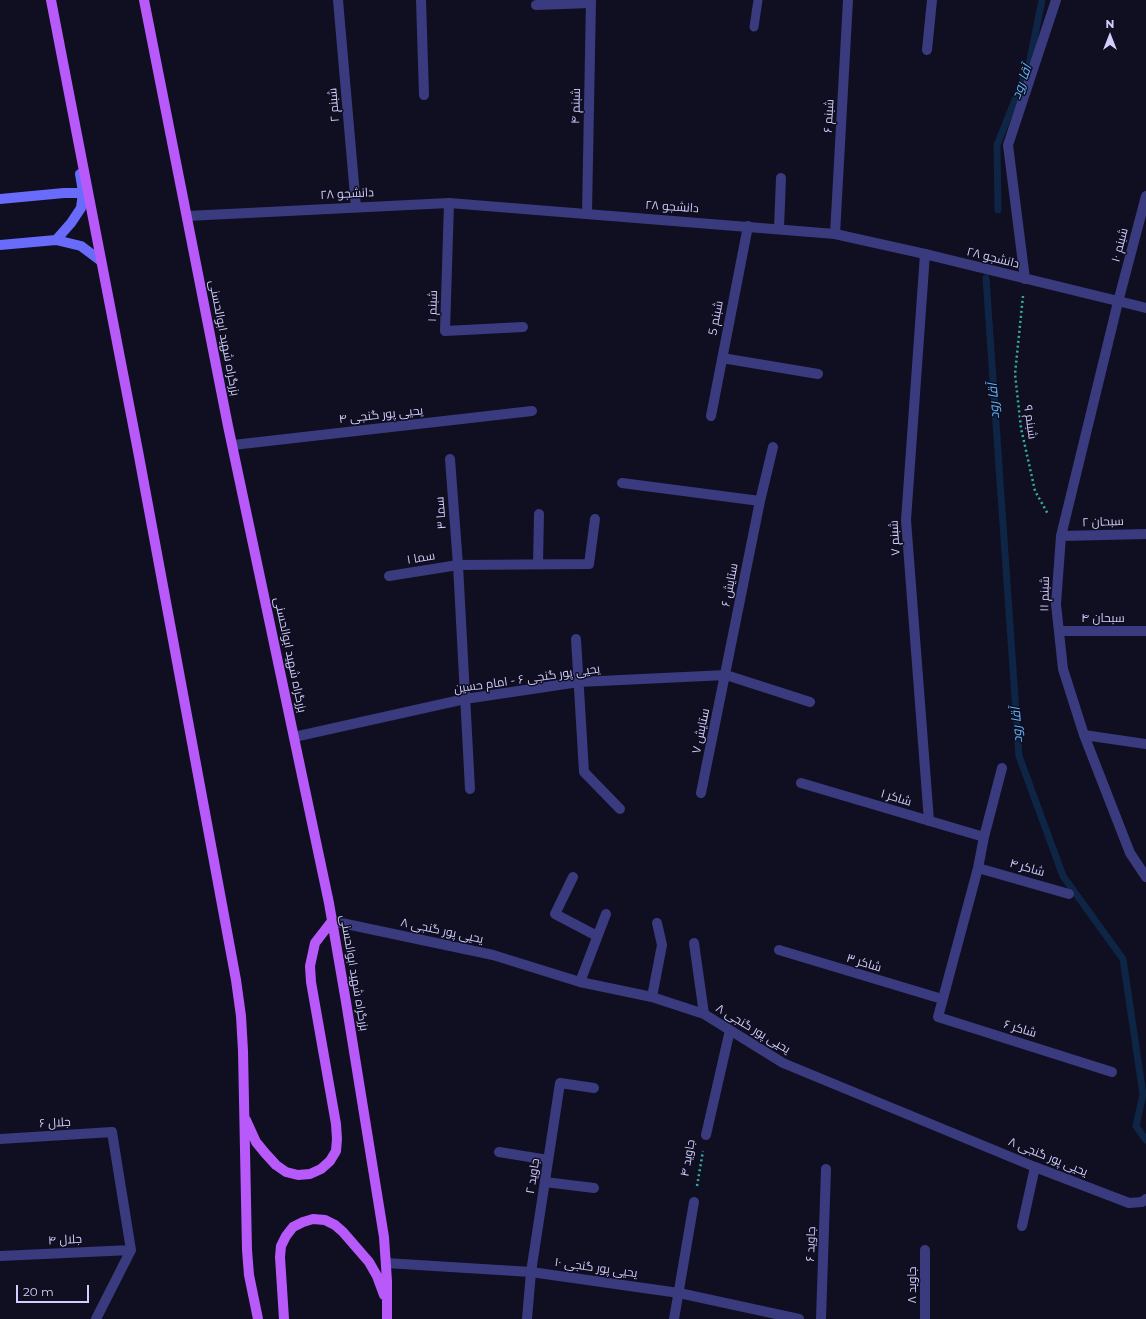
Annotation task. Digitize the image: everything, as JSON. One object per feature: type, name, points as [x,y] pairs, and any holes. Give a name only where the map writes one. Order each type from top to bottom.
[{"type":"main road","points":[[51,0],[138,450],[235,973],[241,1016],[243,1051],[249,1275],[258,1319]]},
{"type":"main road","name":"بزرگراه شهید ابوالحسنی","points":[[144,0],[233,445],[332,921],[379,1208],[386,1263],[387,1319]]},
{"type":"main road","points":[[56,240],[71,223],[81,208],[83,193],[74,123]]},
{"type":"main road","points":[[0,199],[64,193],[83,193]]},
{"type":"main road","points":[[0,244],[56,240],[81,246],[101,261]]},
{"type":"main road","points":[[244,1116],[256,1142],[276,1165],[286,1172],[298,1175],[310,1174],[321,1170],[330,1161],[336,1151],[338,1139],[336,1124],[311,982],[310,966],[315,943],[332,921]]},
{"type":"main road","points":[[284,1319],[280,1257],[281,1246],[293,1227],[302,1222],[313,1219],[325,1220],[335,1224],[357,1247],[377,1276],[386,1303]]},
{"type":"street","name":"شبنم ۲","points":[[338,0],[356,207]]},
{"type":"street","points":[[421,0],[424,95]]},
{"type":"street","name":"شبنم ۶","points":[[835,234],[848,0]]},
{"type":"street","points":[[927,50],[932,0]]},
{"type":"street","points":[[1025,279],[1008,145],[1056,0]]},
{"type":"street","points":[[536,5],[591,2]]},
{"type":"street","name":"شبنم ۴","points":[[587,213],[591,2]]},
{"type":"street","points":[[779,228],[781,178]]},
{"type":"street","name":"شبنم ۱۰","points":[[1118,302],[1146,196]]},
{"type":"street","name":"دانشجو ۲۸","points":[[187,216],[449,203],[779,228],[835,234],[925,254],[1146,308]]},
{"type":"street","name":"شبنم ۱","points":[[449,203],[445,332],[523,327]]},
{"type":"street","name":"شبنم 5","points":[[711,416],[748,226]]},
{"type":"street","name":"شبنم ۷","points":[[925,254],[906,520],[929,821]]},
{"type":"street","name":"شبنم ۱۱","points":[[1118,302],[1062,536],[1056,604],[1064,669],[1084,735],[1130,853],[1146,877]]},
{"type":"street","points":[[722,358],[818,374]]},
{"type":"street","name":"یحیی پور گنجی ۴","points":[[233,445],[532,411]]},
{"type":"street","name":"ستایش ۶","points":[[726,675],[760,501],[773,447]]},
{"type":"street","name":"سما ۳","points":[[450,459],[458,566],[470,788]]},
{"type":"street","points":[[622,483],[760,501]]},
{"type":"street","points":[[538,564],[539,514]]},
{"type":"street","name":"سما ۱","points":[[389,576],[458,566],[589,564],[595,518]]},
{"type":"street","name":"سبحان ۲","points":[[1062,536],[1146,534]]},
{"type":"street","name":"سبحان ۴","points":[[1059,631],[1146,631]]},
{"type":"street","points":[[576,639],[584,772],[620,809]]},
{"type":"street","name":"یحیی پور گنجی ۶ - امام حسین","points":[[294,737],[465,699],[579,682],[726,675],[810,702]]},
{"type":"street","name":"ستایش ۷","points":[[701,793],[726,675]]},
{"type":"street","points":[[1084,735],[1146,744]]},
{"type":"street","points":[[942,1000],[978,868],[984,837],[1002,768]]},
{"type":"street","name":"شاکر ۱","points":[[801,783],[984,837]]},
{"type":"street","name":"شاکر ۴","points":[[978,868],[1069,894]]},
{"type":"street","points":[[573,877],[555,914],[597,936]]},
{"type":"street","points":[[580,982],[606,914]]},
{"type":"street","name":"یحیی پور گنجی ۸","points":[[332,921],[493,954],[580,982],[652,997],[704,1014],[784,1063],[1035,1167],[1129,1203],[1142,1202],[1146,1199]]},
{"type":"street","points":[[652,997],[662,945],[657,923]]},
{"type":"street","points":[[694,943],[704,1014]]},
{"type":"street","name":"شاکر ۳","points":[[779,950],[942,1000]]},
{"type":"street","name":"شاکر ۶","points":[[942,1000],[938,1017],[1112,1072]]},
{"type":"street","name":"جاوید ۴","points":[[706,1136],[730,1030]]},
{"type":"street","name":"جاوید ۲","points":[[527,1319],[531,1272],[560,1083],[594,1088]]},
{"type":"street","name":"جلال ۶","points":[[0,1139],[112,1132],[131,1250]]},
{"type":"street","points":[[499,1152],[548,1160]]},
{"type":"street","points":[[1022,1226],[1035,1167]]},
{"type":"street","name":"جاوید ۶","points":[[821,1319],[826,1169]]},
{"type":"street","points":[[545,1182],[594,1188]]},
{"type":"street","points":[[674,1319],[694,1202]]},
{"type":"street","points":[[96,1319],[131,1250]]},
{"type":"street","name":"جلال ۴","points":[[0,1256],[131,1250]]},
{"type":"street","name":"جاوید ۸","points":[[925,1250],[925,1319]]},
{"type":"street","name":"یحیی پور گنجی ۱۰","points":[[386,1263],[531,1272],[679,1293],[799,1319]]},
{"type":"lane","points":[[754,27],[758,0]]},
{"type":"path","name":"شبنم ۹","points":[[1025,279],[1015,374],[1021,428],[1035,491],[1062,536]]},
{"type":"path","name":"جاوید ۴","points":[[694,1202],[706,1136]]},
{"type":"waterway","name":"آقا رود","points":[[998,210],[997,145],[1029,65],[1042,0]]},
{"type":"waterway","name":"آقا رود","points":[[986,278],[1019,756],[1063,876],[1123,959],[1143,1094],[1136,1126],[1146,1140]]}]
